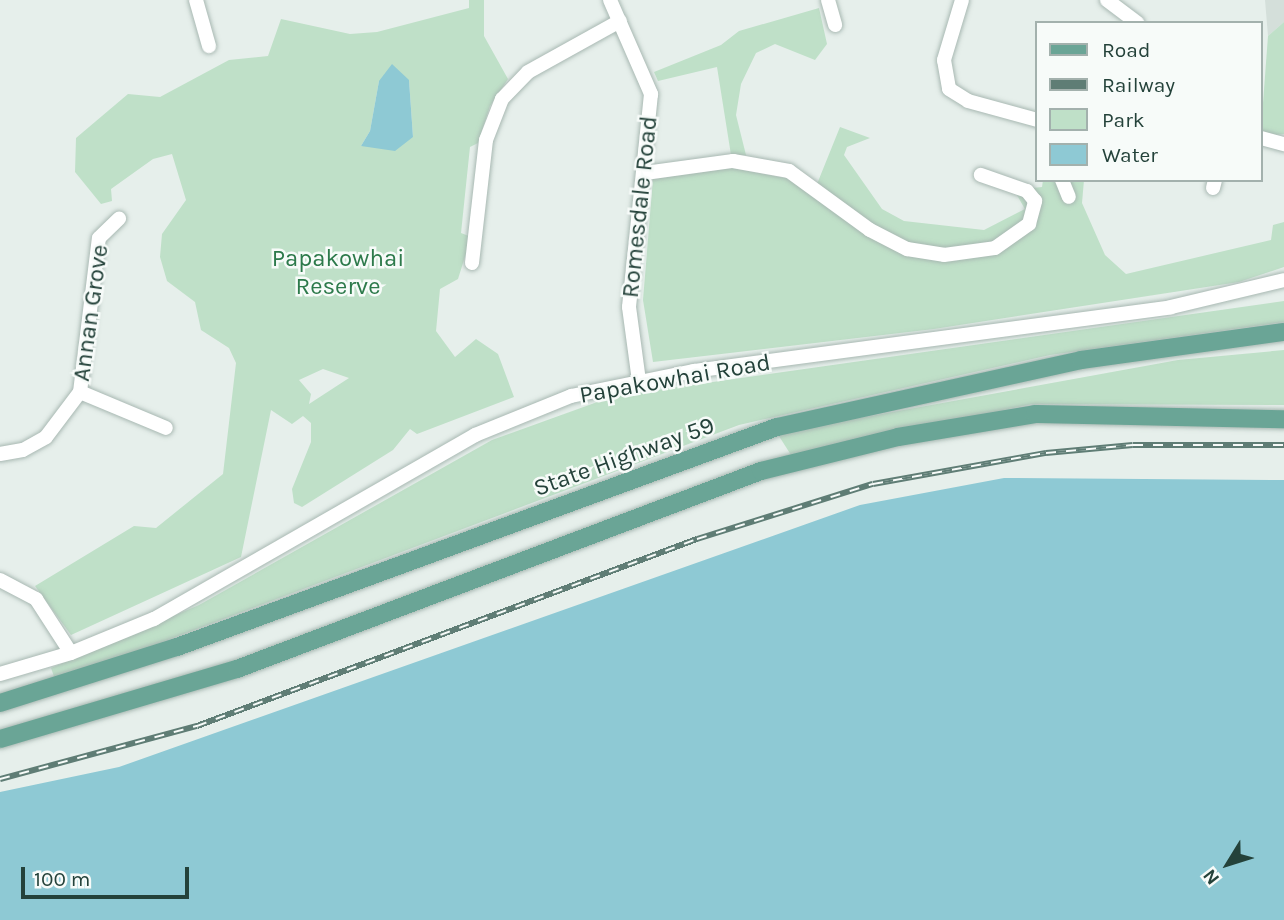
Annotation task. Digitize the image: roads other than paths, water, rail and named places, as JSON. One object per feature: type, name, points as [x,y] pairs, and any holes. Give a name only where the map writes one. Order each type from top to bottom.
[{"type":"main road","name":"State Highway 59","points":[[0,703],[177,647],[777,427],[1081,360],[1284,332]]},
{"type":"main road","points":[[0,739],[237,669],[761,471],[886,440],[1035,414],[1284,419]]},
{"type":"street","points":[[196,0],[209,46]]},
{"type":"street","name":"Romesdale Road","points":[[610,0],[651,94],[645,173],[629,307],[639,381]]},
{"type":"street","points":[[828,0],[835,24]]},
{"type":"street","points":[[962,0],[944,60],[949,89],[968,101],[1036,120]]},
{"type":"street","points":[[1107,0],[1134,21]]},
{"type":"street","points":[[472,263],[486,139],[502,99],[537,66],[620,22]]},
{"type":"street","points":[[1263,139],[1284,144]]},
{"type":"street","points":[[645,173],[733,161],[789,171],[870,230],[906,249],[944,255],[995,248],[1029,223],[1035,201],[1027,191],[981,175]]},
{"type":"street","points":[[1063,182],[1069,197]]},
{"type":"street","name":"Annan Grove","points":[[0,454],[23,450],[46,437],[80,392],[99,238],[119,219]]},
{"type":"street","name":"Papakowhai Road","points":[[0,674],[71,653],[154,619],[475,435],[571,397],[639,381],[1171,307],[1284,280]]},
{"type":"street","points":[[80,392],[166,428]]},
{"type":"street","points":[[0,580],[36,599],[71,653]]},
{"type":"water","points":[[392,64],[409,80],[413,137],[395,151],[361,146],[370,131],[379,81]]},
{"type":"water","points":[[1004,478],[1284,480],[1284,920],[0,920],[0,792],[119,767],[860,505]]},
{"type":"railway","points":[[0,779],[197,726],[697,539],[873,484],[1046,453],[1133,445],[1284,445]]},
{"type":"park label","name":"Papakowhai Reserve","points":[[338,273]]}]
